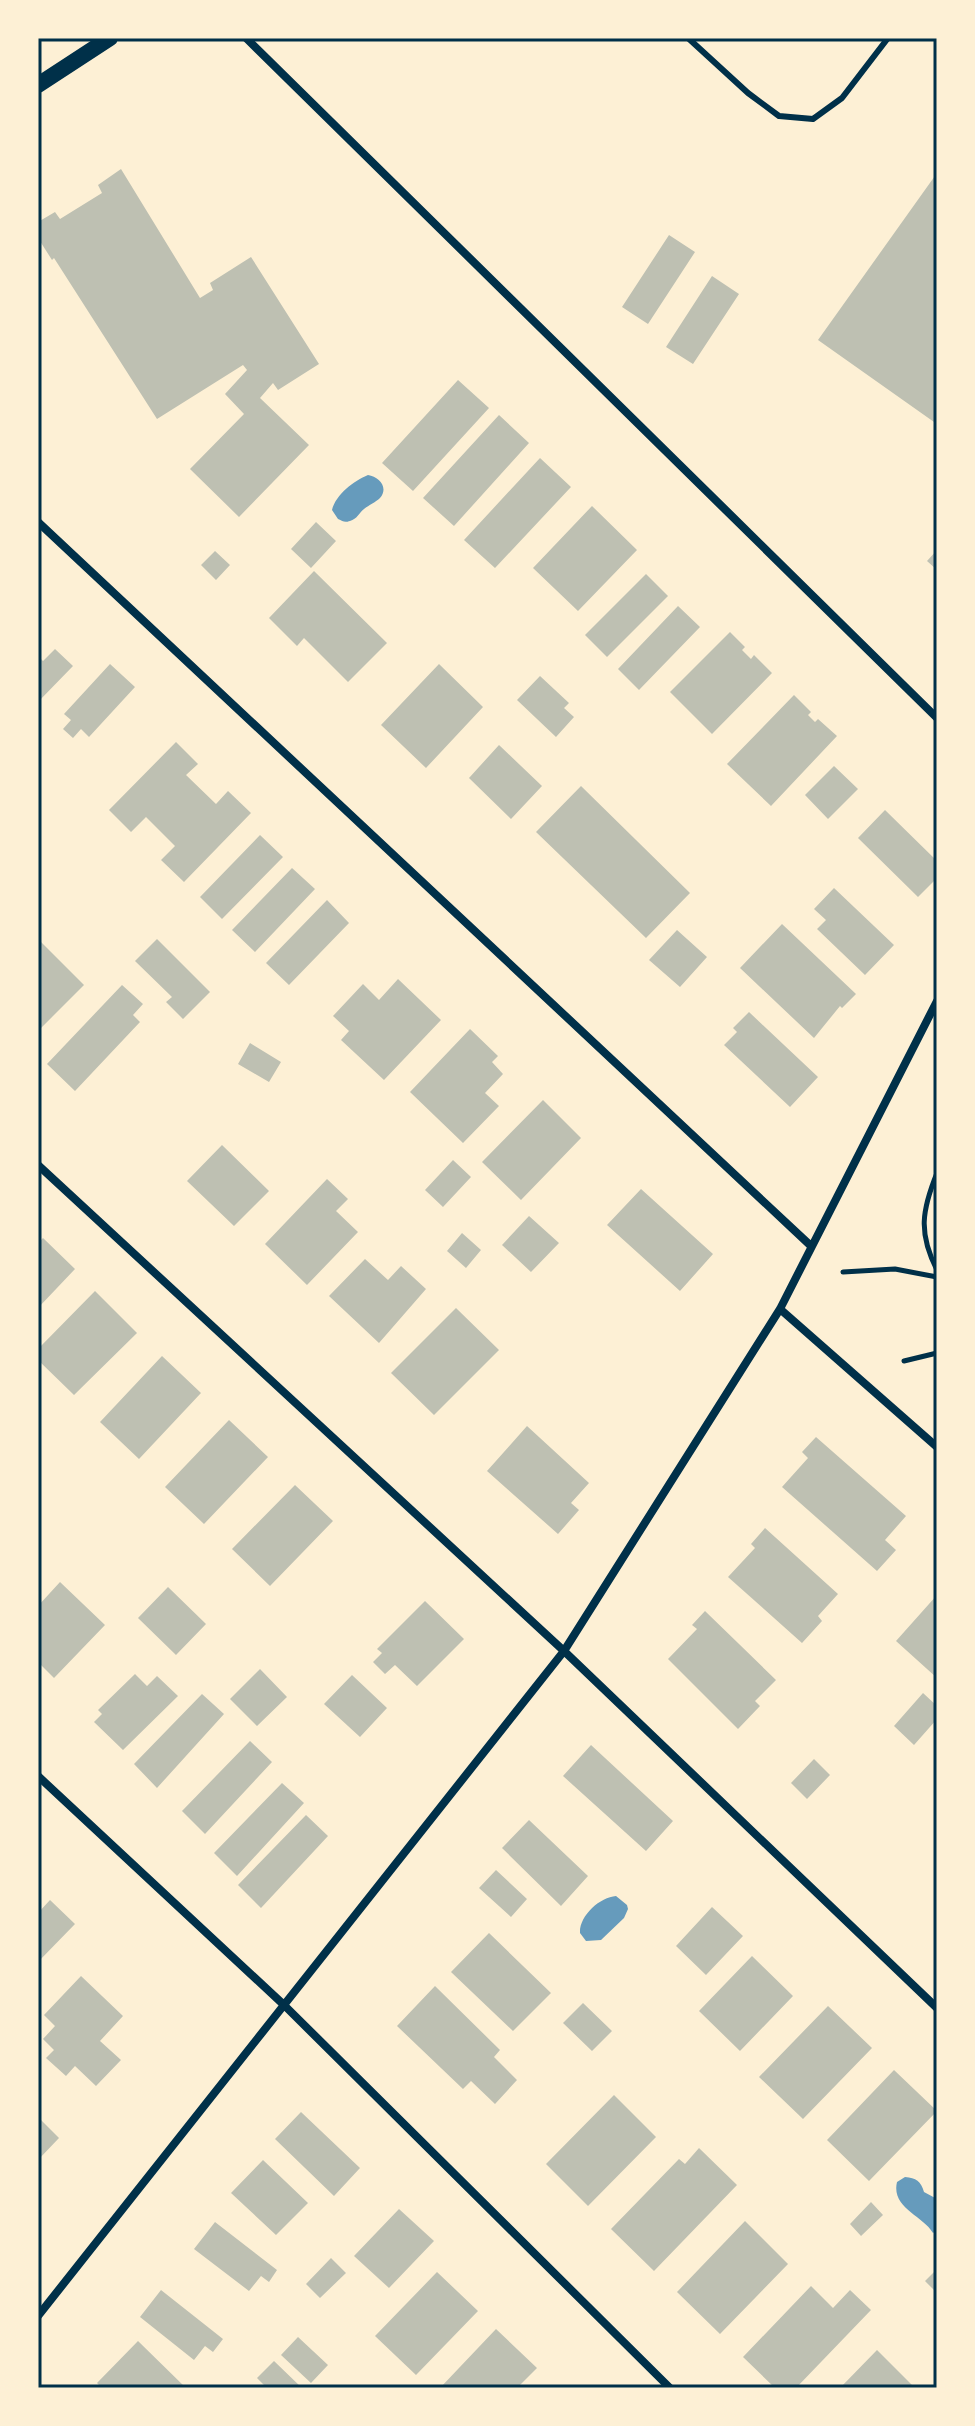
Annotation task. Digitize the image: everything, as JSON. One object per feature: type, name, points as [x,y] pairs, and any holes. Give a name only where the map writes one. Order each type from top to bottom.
[{"type":"main road","points":[[38,85],[110,38]]},
{"type":"street","points":[[246,38],[937,718]]},
{"type":"street","points":[[38,522],[811,1246]]},
{"type":"street","points":[[38,2316],[564,1651],[780,1309],[937,1001]]},
{"type":"street","points":[[38,1165],[564,1651],[937,2008]]},
{"type":"street","points":[[780,1309],[937,1447]]},
{"type":"street","points":[[38,1776],[284,2005],[670,2388]]},
{"type":"lane","points":[[688,38],[748,93],[779,116],[813,119],[842,98],[888,38]]},
{"type":"path","points":[[937,1173],[923,1215],[928,1253],[937,1270]]},
{"type":"path","points":[[843,1272],[895,1269],[937,1277]]},
{"type":"path","points":[[904,1361],[937,1353]]},
{"type":"water","points":[[368,475],[382,483],[383,494],[352,520],[345,522],[338,519],[332,510],[341,493]]},
{"type":"water","points":[[616,1896],[627,1905],[624,1918],[601,1940],[586,1941],[580,1933],[587,1914],[603,1900]]},
{"type":"water","points":[[905,2177],[918,2181],[924,2192],[937,2199],[937,2230],[933,2233],[899,2198],[897,2182]]},
{"type":"building","points":[[121,169],[200,298],[213,290],[210,283],[251,257],[319,364],[278,390],[273,383],[260,398],[309,445],[239,517],[190,469],[244,414],[225,394],[247,370],[243,365],[157,419],[38,238],[38,222],[55,212],[60,219],[102,193],[98,185]]},
{"type":"building","points":[[937,173],[937,417],[934,422],[818,340]]},
{"type":"building","points":[[669,235],[695,252],[648,324],[622,307]]},
{"type":"building","points":[[712,276],[739,294],[693,364],[666,347]]},
{"type":"building","points":[[458,380],[489,408],[413,491],[382,463]]},
{"type":"building","points":[[499,415],[529,443],[454,526],[423,498]]},
{"type":"building","points":[[540,458],[571,487],[495,568],[464,540]]},
{"type":"building","points":[[592,506],[637,550],[578,611],[533,568]]},
{"type":"building","points":[[316,522],[336,541],[311,568],[291,549]]},
{"type":"building","points":[[937,550],[937,570],[927,561]]},
{"type":"building","points":[[215,551],[230,565],[216,580],[201,565]]},
{"type":"building","points":[[314,571],[387,643],[348,682],[304,638],[297,646],[269,618]]},
{"type":"building","points":[[646,574],[668,596],[607,657],[585,635]]},
{"type":"building","points":[[678,606],[700,627],[639,690],[618,669]]},
{"type":"building","points":[[730,632],[745,647],[742,650],[751,659],[754,655],[772,673],[712,734],[670,692]]},
{"type":"building","points":[[55,649],[73,666],[38,702],[38,656],[43,661]]},
{"type":"building","points":[[110,664],[135,687],[89,737],[81,729],[73,738],[63,729],[71,720],[64,714]]},
{"type":"building","points":[[439,664],[483,707],[426,768],[381,725]]},
{"type":"building","points":[[540,676],[569,703],[564,708],[574,717],[556,737],[517,700]]},
{"type":"building","points":[[794,695],[811,712],[808,715],[815,722],[818,719],[837,736],[771,806],[727,764]]},
{"type":"building","points":[[176,742],[198,764],[186,775],[216,804],[228,791],[251,813],[184,882],[161,860],[175,846],[146,817],[131,832],[109,810]]},
{"type":"building","points":[[499,745],[542,786],[511,819],[469,778]]},
{"type":"building","points":[[834,766],[858,789],[828,819],[805,795]]},
{"type":"building","points":[[581,786],[690,893],[646,938],[536,832]]},
{"type":"building","points":[[885,810],[937,861],[937,878],[918,897],[858,838]]},
{"type":"building","points":[[260,835],[283,857],[222,919],[200,897]]},
{"type":"building","points":[[292,868],[315,889],[255,952],[232,930]]},
{"type":"building","points":[[834,888],[894,945],[865,975],[817,929],[826,920],[814,909]]},
{"type":"building","points":[[327,900],[349,923],[289,985],[266,963]]},
{"type":"building","points":[[782,924],[856,994],[842,1008],[840,1006],[814,1038],[740,968]]},
{"type":"building","points":[[677,930],[707,957],[680,987],[649,960]]},
{"type":"building","points":[[38,939],[84,985],[38,1031]]},
{"type":"building","points":[[157,939],[210,992],[183,1019],[166,1002],[172,997],[135,961]]},
{"type":"building","points":[[398,979],[441,1020],[384,1080],[341,1040],[349,1031],[333,1016],[363,984],[379,1000]]},
{"type":"building","points":[[122,985],[143,1004],[133,1015],[140,1022],[75,1091],[47,1064]]},
{"type":"building","points":[[749,1012],[818,1077],[790,1107],[724,1045],[737,1032],[733,1028]]},
{"type":"building","points":[[470,1029],[498,1056],[492,1062],[503,1074],[485,1093],[499,1106],[463,1143],[410,1092]]},
{"type":"building","points":[[250,1043],[281,1062],[269,1082],[238,1064]]},
{"type":"building","points":[[543,1100],[581,1138],[521,1200],[482,1162]]},
{"type":"building","points":[[222,1145],[269,1191],[234,1226],[187,1181]]},
{"type":"building","points":[[453,1160],[471,1177],[443,1207],[425,1190]]},
{"type":"building","points":[[327,1179],[348,1199],[336,1211],[358,1232],[307,1285],[265,1244]]},
{"type":"building","points":[[641,1189],[713,1254],[680,1291],[607,1225]]},
{"type":"building","points":[[529,1216],[559,1243],[531,1272],[502,1245]]},
{"type":"building","points":[[462,1233],[481,1250],[466,1268],[447,1251]]},
{"type":"building","points":[[43,1238],[75,1269],[38,1308],[38,1243]]},
{"type":"building","points":[[365,1259],[388,1280],[401,1266],[426,1289],[379,1343],[329,1296]]},
{"type":"building","points":[[95,1291],[137,1333],[74,1395],[38,1360],[38,1349]]},
{"type":"building","points":[[456,1308],[499,1350],[434,1415],[391,1373]]},
{"type":"building","points":[[162,1356],[201,1393],[139,1459],[100,1422]]},
{"type":"building","points":[[229,1420],[268,1457],[204,1524],[165,1487]]},
{"type":"building","points":[[527,1426],[589,1483],[571,1503],[579,1510],[558,1534],[487,1471]]},
{"type":"building","points":[[816,1437],[906,1516],[885,1540],[896,1550],[877,1571],[782,1487],[808,1458],[802,1452]]},
{"type":"building","points":[[295,1485],[333,1521],[270,1586],[232,1549]]},
{"type":"building","points":[[765,1528],[838,1594],[818,1616],[822,1621],[802,1643],[728,1577],[755,1548],[751,1544]]},
{"type":"building","points":[[60,1582],[105,1625],[54,1678],[38,1662],[38,1606]]},
{"type":"building","points":[[168,1587],[206,1624],[176,1655],[138,1618]]},
{"type":"building","points":[[937,1595],[937,1678],[896,1641]]},
{"type":"building","points":[[425,1601],[464,1639],[417,1686],[395,1665],[385,1674],[373,1662],[382,1653],[377,1649]]},
{"type":"building","points":[[705,1611],[776,1680],[755,1701],[760,1706],[738,1729],[668,1659],[697,1629],[692,1625]]},
{"type":"building","points":[[260,1669],[287,1697],[257,1726],[230,1699]]},
{"type":"building","points":[[135,1674],[147,1686],[157,1676],[178,1696],[123,1750],[94,1722],[102,1714],[98,1710]]},
{"type":"building","points":[[352,1675],[387,1708],[360,1737],[324,1704]]},
{"type":"building","points":[[923,1693],[937,1706],[937,1719],[914,1745],[894,1726]]},
{"type":"building","points":[[202,1694],[224,1714],[157,1788],[134,1764]]},
{"type":"building","points":[[250,1741],[272,1762],[205,1834],[182,1811]]},
{"type":"building","points":[[591,1745],[673,1821],[646,1851],[563,1776]]},
{"type":"building","points":[[814,1759],[830,1775],[807,1799],[791,1783]]},
{"type":"building","points":[[282,1783],[304,1803],[237,1876],[214,1853]]},
{"type":"building","points":[[306,1815],[328,1836],[261,1908],[238,1885]]},
{"type":"building","points":[[529,1820],[588,1876],[561,1906],[502,1848]]},
{"type":"building","points":[[496,1870],[527,1899],[511,1917],[479,1888]]},
{"type":"building","points":[[50,1900],[75,1924],[38,1962],[38,1913]]},
{"type":"building","points":[[712,1907],[743,1936],[706,1975],[676,1946]]},
{"type":"building","points":[[489,1933],[551,1993],[513,2031],[451,1972]]},
{"type":"building","points":[[752,1956],[793,1996],[740,2051],[699,2011]]},
{"type":"building","points":[[81,1976],[123,2016],[100,2041],[121,2060],[96,2086],[75,2066],[66,2076],[46,2058],[54,2050],[43,2039],[55,2026],[44,2015]]},
{"type":"building","points":[[435,1986],[500,2050],[494,2057],[517,2080],[495,2104],[471,2081],[463,2089],[397,2026]]},
{"type":"building","points":[[583,2003],[612,2031],[592,2051],[563,2023]]},
{"type":"building","points":[[828,2006],[872,2048],[803,2119],[759,2077]]},
{"type":"building","points":[[894,2070],[937,2111],[869,2181],[827,2140]]},
{"type":"building","points":[[614,2095],[656,2137],[588,2206],[546,2164]]},
{"type":"building","points":[[301,2112],[360,2168],[334,2196],[275,2139]]},
{"type":"building","points":[[38,2117],[59,2138],[38,2160]]},
{"type":"building","points":[[699,2148],[737,2185],[654,2271],[611,2229],[679,2159],[685,2164]]},
{"type":"building","points":[[263,2160],[308,2203],[276,2235],[231,2193]]},
{"type":"building","points":[[871,2202],[883,2215],[861,2236],[850,2224]]},
{"type":"building","points":[[399,2209],[434,2241],[389,2288],[354,2256]]},
{"type":"building","points":[[745,2221],[788,2264],[720,2334],[677,2292]]},
{"type":"building","points":[[215,2222],[277,2270],[269,2282],[261,2276],[249,2291],[194,2249]]},
{"type":"building","points":[[331,2258],[346,2273],[320,2298],[306,2284]]},
{"type":"building","points":[[937,2269],[937,2293],[925,2281]]},
{"type":"building","points":[[437,2272],[478,2311],[416,2375],[375,2336]]},
{"type":"building","points":[[811,2286],[833,2308],[850,2290],[871,2310],[796,2388],[775,2388],[743,2357]]},
{"type":"building","points":[[161,2290],[223,2339],[213,2352],[205,2346],[194,2360],[140,2317]]},
{"type":"building","points":[[496,2329],[537,2368],[517,2388],[440,2388]]},
{"type":"building","points":[[298,2337],[328,2365],[311,2383],[281,2355]]},
{"type":"building","points":[[138,2341],[186,2388],[102,2388],[97,2383]]},
{"type":"building","points":[[877,2350],[915,2388],[840,2388]]},
{"type":"building","points":[[274,2361],[302,2388],[267,2388],[257,2378]]}]
